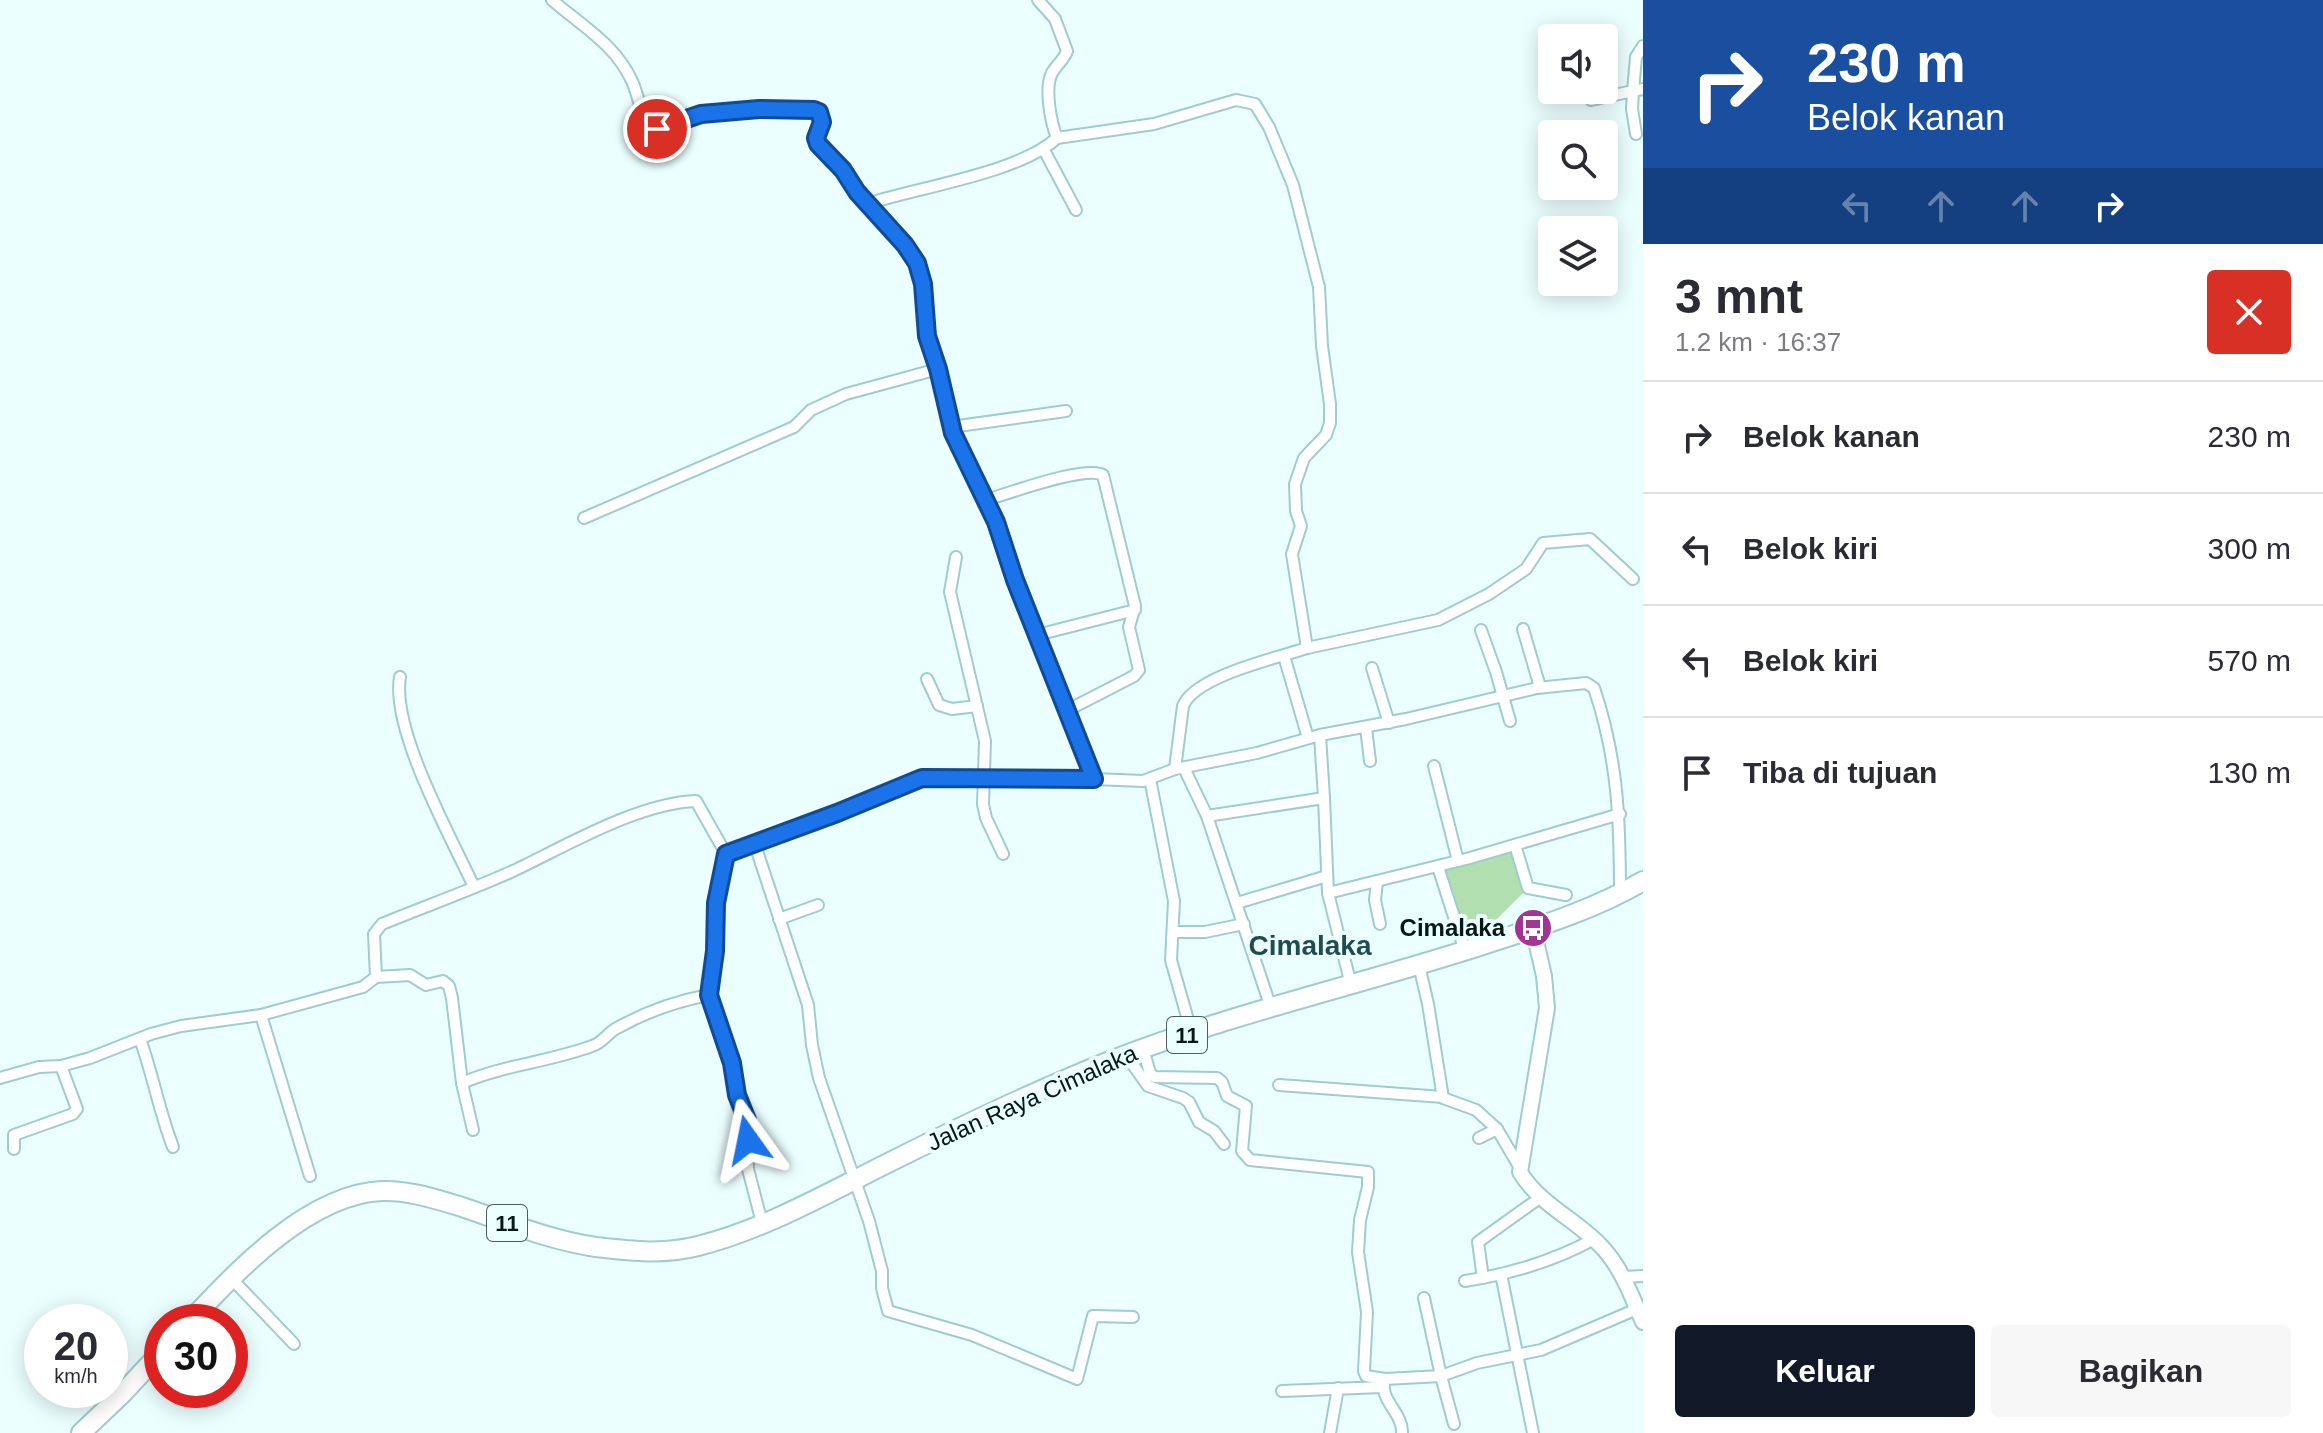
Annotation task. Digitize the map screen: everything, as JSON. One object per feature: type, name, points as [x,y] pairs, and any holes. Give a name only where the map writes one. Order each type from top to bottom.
[{"type":"highway","name":"11","points":[[1533,928],[1620,895],[1643,881]]},
{"type":"highway","name":"Jalan Raya Cimalaka","points":[[856,1179],[1046,1088],[1134,1052],[1533,928]]},
{"type":"highway","name":"11","points":[[206,1304],[271,1244],[321,1210],[363,1194],[406,1192],[572,1244],[626,1251],[677,1251],[704,1245],[762,1223],[856,1179]]},
{"type":"highway","points":[[81,1433],[144,1370]]},
{"type":"street","points":[[552,0],[600,37],[617,58],[633,83],[648,129],[701,114],[759,109],[816,110],[821,115],[817,142],[917,263],[923,284],[927,336],[951,427],[962,456],[986,500],[1094,779]]},
{"type":"street","points":[[1038,0],[1055,19],[1067,51],[1051,74],[1048,94],[1057,138]]},
{"type":"street","points":[[1636,134],[1632,109],[1638,90],[1636,57],[1643,46]]},
{"type":"street","points":[[1618,94],[1638,90]]},
{"type":"street","points":[[867,204],[978,174],[1044,150],[1057,138],[1154,124],[1236,100],[1255,104],[1269,127],[1293,185],[1319,287],[1330,423],[1326,435],[1304,458],[1295,484],[1300,533],[1292,554],[1307,648]]},
{"type":"street","points":[[1044,150],[1076,210]]},
{"type":"street","points":[[584,518],[794,427],[811,410],[846,394],[938,369]]},
{"type":"street","points":[[951,427],[1066,411]]},
{"type":"street","points":[[986,500],[1054,479],[1094,472],[1103,474],[1135,610],[1129,627],[1139,672],[1068,710]]},
{"type":"street","points":[[1271,1008],[1207,816],[1180,768],[1183,706],[1188,698],[1230,672],[1307,648],[1438,620],[1489,594],[1526,569],[1543,543],[1590,539],[1633,579]]},
{"type":"street","points":[[956,557],[950,592],[985,741],[983,778],[986,818],[1003,854]]},
{"type":"street","points":[[1037,635],[1135,610]]},
{"type":"street","points":[[1523,629],[1540,687]]},
{"type":"street","points":[[1481,630],[1510,721]]},
{"type":"street","points":[[1284,656],[1308,738]]},
{"type":"street","points":[[1372,668],[1389,723]]},
{"type":"street","points":[[400,677],[399,704],[417,758],[474,887]]},
{"type":"street","points":[[927,679],[939,705],[952,709],[977,706]]},
{"type":"street","points":[[726,854],[922,778],[1127,782],[1150,779],[1180,768],[1257,753],[1320,735],[1389,723],[1540,687],[1586,683],[1594,688],[1612,754],[1620,814],[1620,895]]},
{"type":"street","points":[[1366,728],[1370,761]]},
{"type":"street","points":[[1320,735],[1328,893],[1351,985]]},
{"type":"street","points":[[1434,766],[1458,861]]},
{"type":"street","points":[[1150,779],[1172,885],[1174,932],[1171,960],[1192,1034]]},
{"type":"street","points":[[1207,816],[1324,798]]},
{"type":"street","points":[[376,977],[374,934],[382,924],[638,815],[693,801],[700,804],[726,854],[716,903],[715,951],[709,995],[747,1120],[748,1169],[762,1223]]},
{"type":"street","points":[[1328,893],[1438,867],[1620,814]]},
{"type":"street","points":[[755,845],[808,1005],[819,1078],[856,1179],[882,1271],[882,1288],[888,1311],[972,1335],[1077,1379],[1093,1316],[1133,1317]]},
{"type":"street","points":[[1515,845],[1528,888],[1566,895]]},
{"type":"street","points":[[1438,867],[1465,951]]},
{"type":"street","points":[[1237,903],[1327,876]]},
{"type":"street","points":[[1377,882],[1375,900],[1380,924]]},
{"type":"street","points":[[779,919],[818,905]]},
{"type":"street","points":[[1174,932],[1205,932],[1244,924]]},
{"type":"street","points":[[1282,1391],[1441,1376],[1477,1363],[1553,1346],[1640,1316],[1623,1277],[1594,1239],[1541,1197],[1522,1176],[1521,1163],[1547,1008],[1544,976],[1533,928]]},
{"type":"street","points":[[1419,965],[1443,1095]]},
{"type":"street","points":[[0,1078],[39,1067],[61,1066],[181,1026],[261,1015],[363,987],[376,977],[410,975],[426,985],[447,983],[452,998],[462,1083],[473,1130]]},
{"type":"street","points":[[462,1083],[488,1072],[534,1064],[596,1045],[615,1029],[663,1006],[709,995]]},
{"type":"street","points":[[261,1015],[310,1176]]},
{"type":"street","points":[[140,1039],[155,1081],[161,1116],[173,1147]]},
{"type":"street","points":[[1134,1052],[1148,1086],[1189,1102],[1199,1122],[1214,1131],[1224,1144]]},
{"type":"street","points":[[1134,1052],[1154,1077],[1217,1078],[1222,1082],[1227,1096],[1246,1106],[1242,1151],[1250,1160],[1368,1172],[1358,1238],[1367,1312],[1364,1371],[1366,1376],[1384,1383]]},
{"type":"street","points":[[14,1149],[14,1135],[73,1114],[77,1109],[61,1066]]},
{"type":"street","points":[[1279,1085],[1443,1095],[1476,1110],[1497,1129],[1521,1163]]},
{"type":"street","points":[[1479,1138],[1497,1129]]},
{"type":"street","points":[[1483,1278],[1478,1242],[1541,1197]]},
{"type":"street","points":[[1465,1281],[1501,1274],[1570,1252],[1594,1239]]},
{"type":"street","points":[[1501,1274],[1533,1433]]},
{"type":"street","points":[[1623,1277],[1643,1276]]},
{"type":"street","points":[[231,1278],[294,1344]]},
{"type":"street","points":[[1424,1298],[1454,1424]]},
{"type":"street","points":[[1384,1383],[1383,1393],[1402,1423],[1402,1433]]},
{"type":"street","points":[[1330,1433],[1338,1388]]},
{"type":"green space","points":[[1515,845],[1528,888],[1465,951],[1438,867]]},
{"type":"place","name":"Cimalaka","points":[[1533,928]]},
{"type":"district","name":"Cimalaka","points":[[1310,945]]},
{"type":"route","points":[[657,129],[701,114],[759,109],[819,112],[822,122],[816,138],[818,144],[843,170],[857,192],[905,245],[917,263],[923,284],[927,336],[953,433],[1005,544],[1015,580],[1094,779],[922,778],[726,854],[716,903],[715,951],[709,995],[732,1063],[737,1095],[747,1120],[748,1140]]}]
